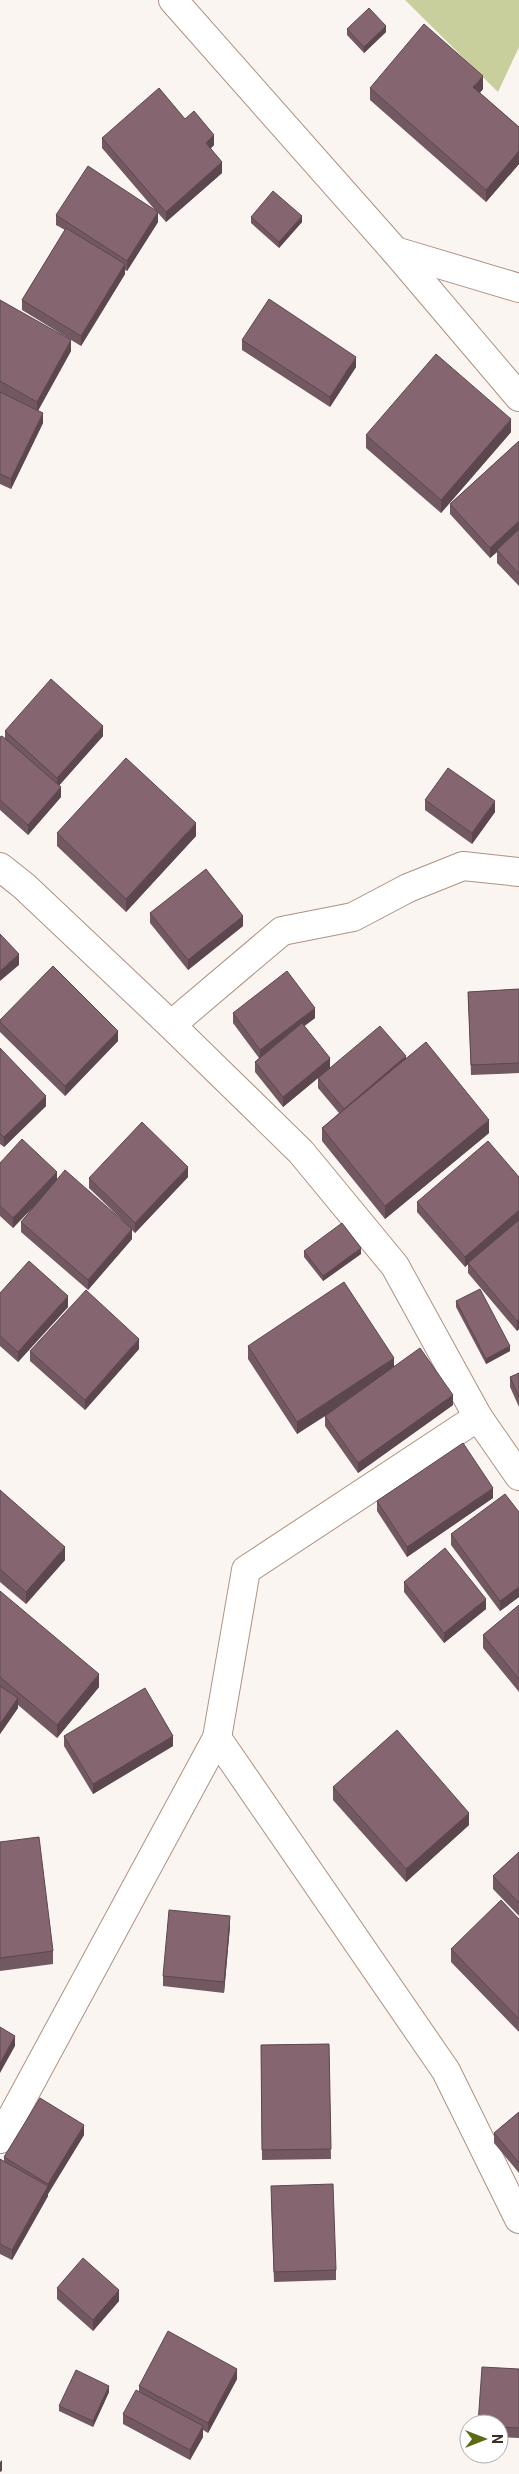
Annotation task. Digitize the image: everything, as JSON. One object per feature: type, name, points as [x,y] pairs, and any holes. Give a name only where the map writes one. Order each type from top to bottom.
[{"type":"street","points":[[173,0],[395,251],[519,397]]},
{"type":"street","points":[[395,251],[519,288]]},
{"type":"street","points":[[171,1025],[282,931],[353,917],[408,888],[463,866],[519,872]]},
{"type":"street","points":[[0,867],[24,886],[171,1025],[301,1152],[395,1266],[478,1417],[519,1476]]},
{"type":"street","points":[[0,2139],[217,1738],[246,1570],[478,1417]]},
{"type":"street","points":[[217,1738],[446,2072],[519,2219]]},
{"type":"green space","points":[[405,0],[519,0],[519,47],[498,92]]},
{"type":"building","points":[[369,8],[386,26],[364,47],[347,29]]},
{"type":"building","points":[[424,24],[483,76],[473,87],[519,127],[519,151],[486,190],[370,88]]},
{"type":"building","points":[[159,88],[185,119],[194,111],[214,135],[206,143],[222,162],[166,212],[102,138]]},
{"type":"building","points":[[88,166],[158,212],[127,261],[56,215]]},
{"type":"building","points":[[273,191],[302,216],[279,242],[251,217]]},
{"type":"building","points":[[66,228],[125,264],[81,336],[22,300]]},
{"type":"building","points":[[269,299],[356,357],[330,397],[242,340]]},
{"type":"building","points":[[0,300],[71,340],[37,402],[0,381]]},
{"type":"building","points":[[436,354],[511,419],[441,500],[366,435]]},
{"type":"building","points":[[0,392],[43,413],[11,479],[0,474]]},
{"type":"building","points":[[519,441],[519,521],[490,548],[450,504]]},
{"type":"building","points":[[519,529],[519,574],[497,550]]},
{"type":"building","points":[[51,679],[103,726],[57,778],[5,731]]},
{"type":"building","points":[[2,736],[61,787],[28,825],[0,800],[0,737]]},
{"type":"building","points":[[126,758],[196,823],[126,899],[57,833]]},
{"type":"building","points":[[448,768],[495,801],[472,833],[425,800]]},
{"type":"building","points":[[206,869],[243,916],[188,960],[150,913]]},
{"type":"building","points":[[0,934],[19,954],[0,971]]},
{"type":"building","points":[[53,966],[118,1031],[65,1086],[0,1022]]},
{"type":"building","points":[[287,971],[315,1008],[260,1050],[233,1013]]},
{"type":"building","points":[[519,989],[519,1063],[471,1065],[468,992]]},
{"type":"building","points":[[302,1023],[330,1058],[283,1097],[255,1062]]},
{"type":"building","points":[[380,1026],[406,1056],[344,1109],[318,1078]]},
{"type":"building","points":[[426,1042],[489,1120],[385,1206],[322,1128]]},
{"type":"building","points":[[0,1048],[46,1096],[4,1137],[0,1134]]},
{"type":"building","points":[[142,1122],[188,1167],[135,1223],[89,1178]]},
{"type":"building","points":[[22,1139],[57,1172],[13,1218],[0,1206],[0,1163]]},
{"type":"building","points":[[488,1141],[519,1177],[519,1210],[465,1257],[417,1202]]},
{"type":"building","points":[[65,1170],[132,1229],[88,1280],[21,1222]]},
{"type":"building","points":[[519,1220],[519,1319],[517,1321],[468,1263]]},
{"type":"building","points":[[342,1223],[361,1248],[323,1276],[304,1251]]},
{"type":"building","points":[[29,1261],[68,1296],[18,1352],[0,1336],[0,1293]]},
{"type":"building","points":[[344,1282],[394,1358],[297,1422],[248,1346]]},
{"type":"building","points":[[480,1289],[510,1346],[486,1359],[456,1301]]},
{"type":"building","points":[[86,1290],[139,1339],[85,1400],[30,1351]]},
{"type":"building","points":[[420,1348],[453,1395],[358,1463],[325,1416]]},
{"type":"building","points":[[519,1373],[519,1397],[510,1377]]},
{"type":"building","points":[[463,1443],[493,1488],[407,1547],[377,1501]]},
{"type":"building","points":[[0,1490],[65,1547],[26,1592],[0,1569]]},
{"type":"building","points":[[505,1494],[519,1512],[519,1587],[500,1601],[451,1534]]},
{"type":"building","points":[[445,1548],[486,1599],[444,1633],[404,1582]]},
{"type":"building","points":[[0,1591],[99,1674],[57,1725],[0,1677]]},
{"type":"building","points":[[519,1605],[519,1679],[483,1635]]},
{"type":"building","points":[[0,1686],[18,1698],[0,1724]]},
{"type":"building","points":[[145,1688],[173,1736],[93,1784],[64,1736]]},
{"type":"building","points":[[397,1730],[469,1813],[406,1869],[333,1787]]},
{"type":"building","points":[[39,1837],[53,1951],[0,1958],[0,1842]]},
{"type":"building","points":[[519,1852],[519,1903],[493,1876]]},
{"type":"building","points":[[501,1900],[519,1919],[519,2019],[451,1949]]},
{"type":"building","points":[[169,1910],[230,1916],[224,1982],[163,1976]]},
{"type":"building","points":[[0,2027],[15,2036],[0,2063]]},
{"type":"building","points":[[329,2044],[331,2149],[262,2150],[261,2045]]},
{"type":"building","points":[[40,2098],[84,2125],[48,2184],[4,2157]]},
{"type":"building","points":[[519,2112],[519,2163],[494,2133]]},
{"type":"building","points":[[0,2159],[48,2186],[12,2250],[0,2244]]},
{"type":"building","points":[[333,2184],[336,2270],[274,2272],[271,2186]]},
{"type":"building","points":[[83,2258],[119,2290],[93,2320],[57,2288]]},
{"type":"building","points":[[168,2331],[237,2369],[208,2423],[139,2386]]},
{"type":"building","points":[[482,2367],[519,2369],[519,2428],[509,2428],[509,2414],[479,2414]]},
{"type":"building","points":[[76,2370],[109,2386],[93,2421],[59,2406]]},
{"type":"building","points":[[136,2390],[203,2426],[190,2450],[123,2414]]}]
